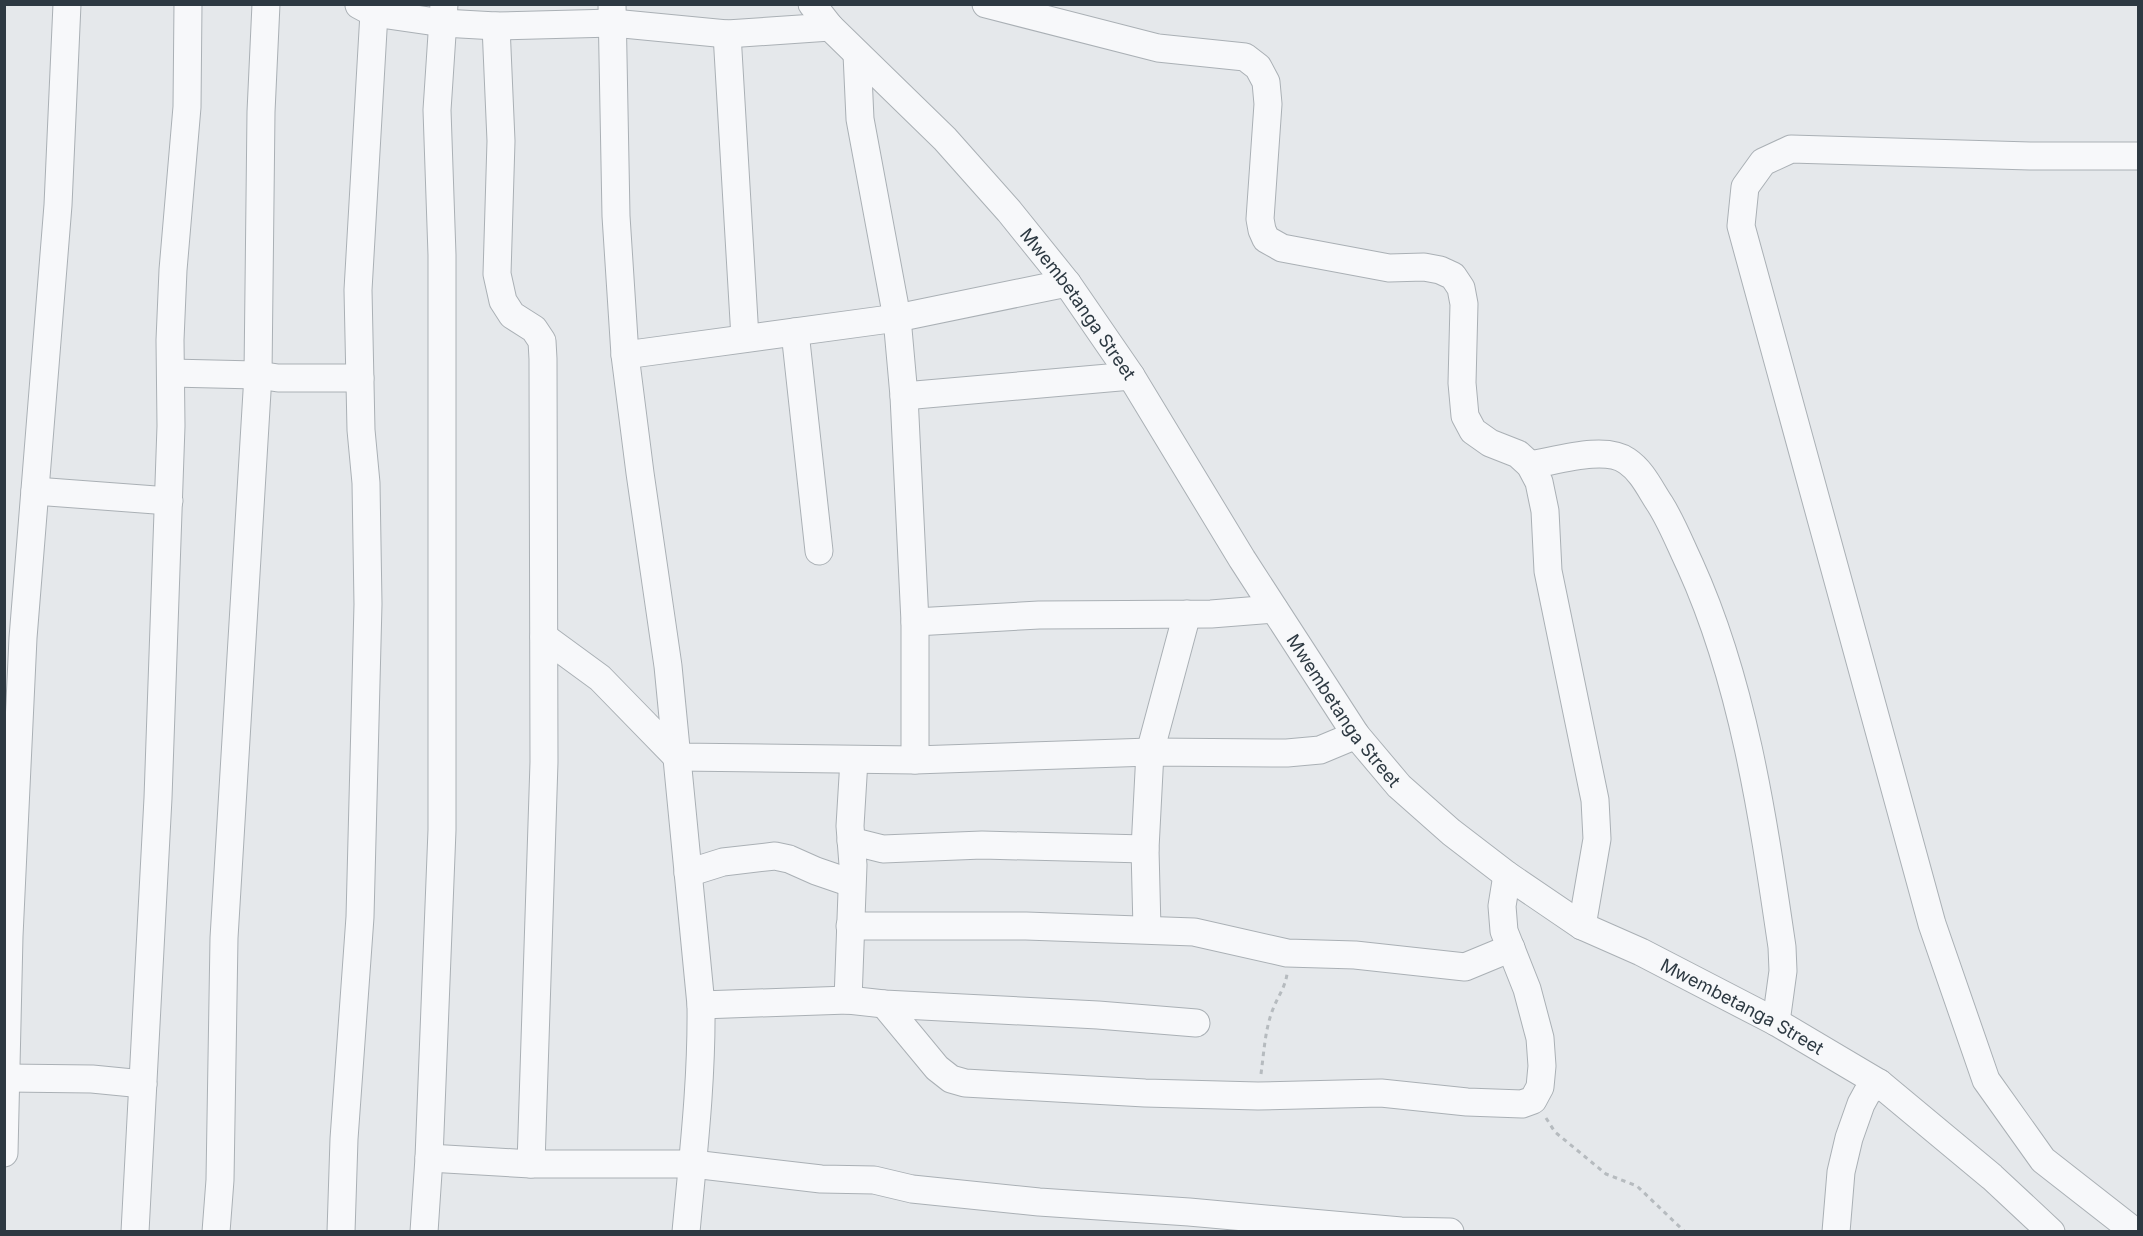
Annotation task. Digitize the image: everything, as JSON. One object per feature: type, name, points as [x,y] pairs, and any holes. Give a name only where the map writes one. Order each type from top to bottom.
[{"type":"street","points":[[4,1153],[13,836],[26,597],[62,150],[67,4]]},
{"type":"street","points":[[135,1232],[158,798],[169,501],[170,340],[173,270],[189,77],[188,4]]},
{"type":"street","points":[[216,1232],[220,1180],[224,939],[258,375],[260,135],[266,4]]},
{"type":"street","name":"Mwembetanga Street","points":[[812,4],[830,27],[945,139],[1067,283],[1131,376],[1274,609],[1356,735],[1399,786],[1451,832],[1582,926],[1641,952],[1776,1022],[1879,1083],[1992,1176],[2051,1232]]},
{"type":"street","points":[[986,4],[1158,48],[1245,57],[1258,67],[1266,82],[1268,104],[1260,219],[1266,239],[1282,248],[1389,268],[1424,267],[1440,270],[1453,276],[1461,288],[1464,304],[1462,383],[1465,416],[1473,431],[1490,442],[1518,454],[1530,465],[1539,482],[1545,510],[1548,571],[1595,800],[1597,839],[1582,926]]},
{"type":"street","points":[[341,1232],[344,1139],[360,917],[369,604],[366,483],[361,430],[358,290],[366,9],[444,14],[496,26],[612,14],[727,34],[830,27]]},
{"type":"street","points":[[424,1232],[442,830],[442,255],[437,110],[444,14]]},
{"type":"street","points":[[612,14],[616,216],[625,355],[668,666],[701,1005],[701,1056],[686,1232]]},
{"type":"street","points":[[496,26],[501,141],[497,274],[503,301],[512,315],[534,329],[542,341],[543,822],[531,1164]]},
{"type":"street","points":[[727,34],[746,338]]},
{"type":"street","points":[[857,54],[860,119],[897,318],[904,396],[915,622],[915,760]]},
{"type":"street","points":[[2135,1232],[2043,1160],[1986,1080],[1932,924],[1741,226],[1746,187],[1763,162],[1791,149],[2030,156],[2139,156]]},
{"type":"street","points":[[625,355],[897,318],[1067,283]]},
{"type":"street","points":[[795,332],[819,550]]},
{"type":"street","points":[[171,372],[258,375],[278,378],[360,378]]},
{"type":"street","points":[[904,396],[1131,376]]},
{"type":"street","points":[[1530,465],[1594,454],[1610,454],[1626,460],[1639,472],[1670,520],[1704,595],[1733,683],[1759,802],[1782,947],[1783,971],[1776,1022]]},
{"type":"street","points":[[35,491],[169,501]]},
{"type":"street","points":[[915,622],[1039,615],[1211,614],[1274,609]]},
{"type":"street","points":[[1147,929],[1145,849],[1150,752],[1187,614]]},
{"type":"street","points":[[544,637],[600,678],[677,757],[915,760],[1150,752],[1287,753],[1320,750],[1356,735]]},
{"type":"street","points":[[848,1000],[851,883],[854,865],[850,826],[854,759]]},
{"type":"street","points":[[851,842],[883,849],[982,845],[1145,849]]},
{"type":"street","points":[[688,873],[723,862],[775,856],[789,859],[851,883]]},
{"type":"street","points":[[884,1004],[937,1068],[951,1078],[965,1083],[1144,1093],[1258,1096],[1381,1093],[1467,1102],[1522,1104],[1533,1100],[1540,1087],[1542,1066],[1540,1038],[1527,989],[1504,931],[1502,906],[1508,875]]},
{"type":"street","points":[[850,926],[1026,926],[1194,932],[1287,953],[1355,955],[1465,967],[1511,948]]},
{"type":"street","points":[[701,1005],[848,1000],[1196,1023]]},
{"type":"street","points":[[7,1078],[92,1079],[143,1084]]},
{"type":"street","points":[[1836,1232],[1841,1172],[1849,1138],[1867,1093],[1879,1083]]},
{"type":"street","points":[[429,1158],[531,1164],[693,1164],[821,1179],[874,1180],[912,1189],[1028,1201],[1189,1212],[1401,1231],[1450,1232]]},
{"type":"path","points":[[1258,1096],[1268,1025],[1274,1006],[1284,989],[1287,976],[1287,953]]},
{"type":"path","points":[[1533,1100],[1555,1132],[1606,1174],[1637,1186],[1685,1232]]}]
